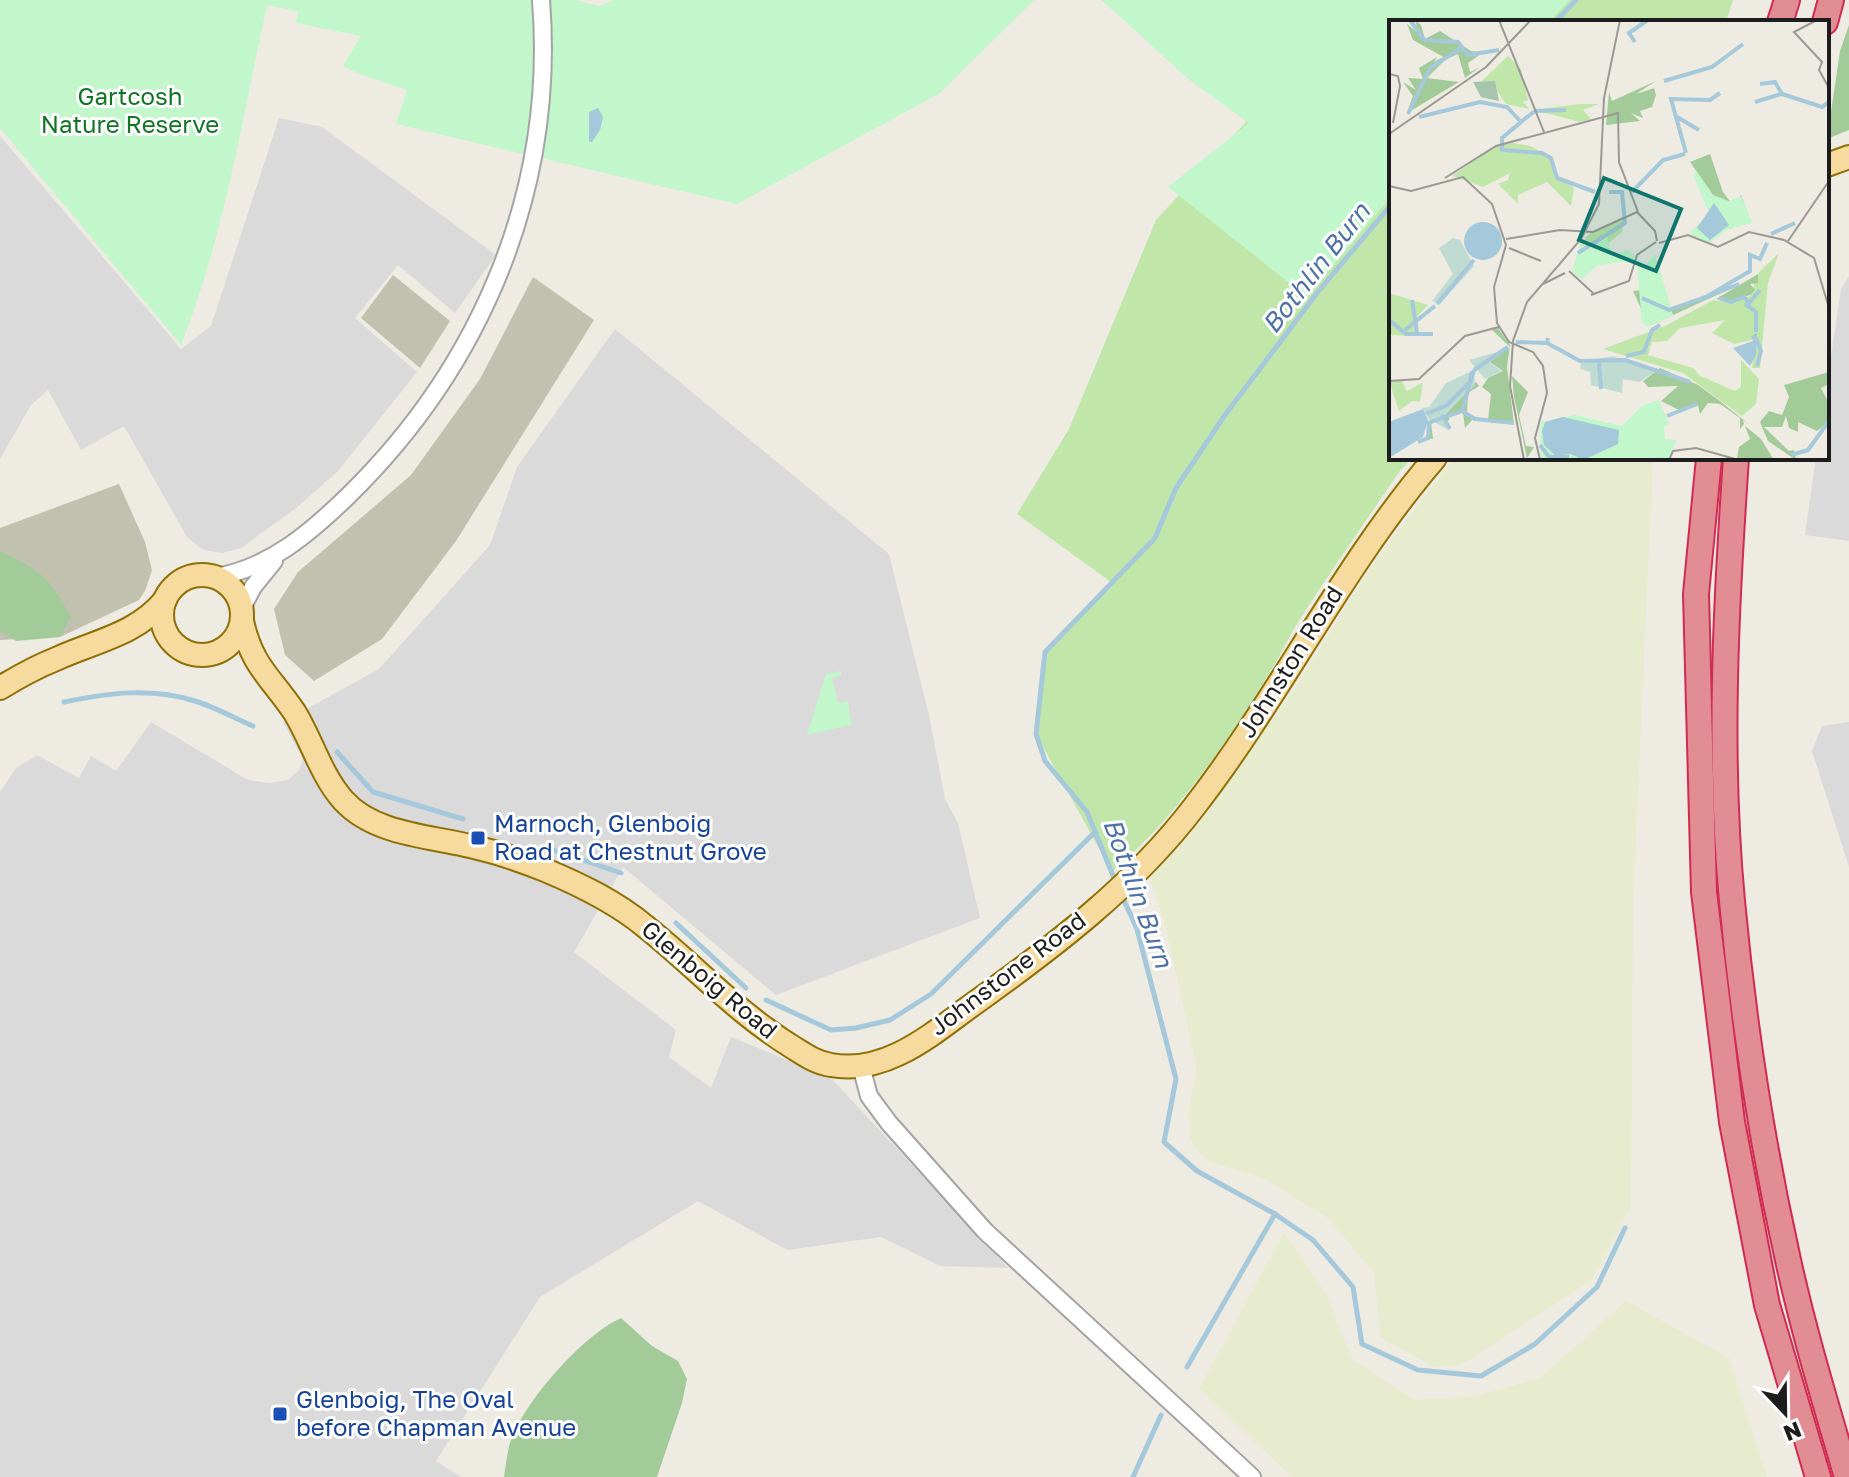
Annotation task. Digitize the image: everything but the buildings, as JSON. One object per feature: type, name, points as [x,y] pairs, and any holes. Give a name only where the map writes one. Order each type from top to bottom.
[{"type":"highway","points":[[1771,20],[1775,0]]},
{"type":"highway","points":[[1781,20],[1787,0]]},
{"type":"highway","points":[[1812,20],[1817,0]]},
{"type":"highway","points":[[1826,20],[1831,0]]},
{"type":"highway","points":[[1709,460],[1696,594],[1704,892],[1732,1122],[1767,1305],[1818,1477]]},
{"type":"highway","points":[[1736,460],[1726,684],[1732,900],[1761,1120],[1788,1261],[1847,1477]]},
{"type":"main road","points":[[1829,164],[1849,157]]},
{"type":"main road","name":"Johnston Road","points":[[1145,863],[1192,810],[1264,711],[1343,579],[1433,460]]},
{"type":"main road","points":[[0,688],[54,659],[106,640],[144,621],[185,578],[216,577],[228,584],[237,595],[242,614],[238,633],[231,643],[208,654],[197,655],[177,646],[148,640],[106,640]]},
{"type":"main road","points":[[165,600],[163,625],[168,637],[177,646]]},
{"type":"main road","name":"Glenboig Road","points":[[242,614],[252,655],[295,714],[328,781],[352,810],[387,827],[482,848],[586,888],[643,924],[766,1031],[814,1060],[832,1066],[861,1066]]},
{"type":"main road","name":"Glenboig Road","points":[[208,654],[237,662],[267,679]]},
{"type":"main road","name":"Johnstone Road","points":[[861,1066],[894,1058],[1032,962],[1145,863]]},
{"type":"street","points":[[242,614],[253,587],[280,553],[339,505],[413,425],[449,373],[488,300],[509,247],[531,163],[541,87],[541,0]]},
{"type":"street","points":[[216,577],[242,571],[280,553]]},
{"type":"street","points":[[861,1066],[869,1096],[889,1123],[985,1231],[1252,1477]]},
{"type":"shaded area","points":[[279,118],[322,127],[496,255],[455,313],[398,265],[355,318],[417,372],[338,471],[295,509],[241,548],[222,553],[203,550],[187,537],[124,426],[81,450],[48,390],[31,405],[0,459],[0,136],[181,349],[211,326]]},
{"type":"shaded area","points":[[393,275],[450,321],[420,368],[361,318]]},
{"type":"shaded area","points":[[1849,276],[1849,541],[1805,535],[1816,460],[1829,460],[1829,370],[1841,289]]},
{"type":"shaded area","points":[[533,277],[594,320],[456,541],[382,639],[314,681],[285,655],[274,609],[298,572],[411,475],[480,379]]},
{"type":"shaded area","points":[[615,329],[889,554],[929,715],[945,799],[958,823],[980,918],[776,995],[623,867],[574,952],[676,1030],[669,1057],[711,1088],[731,1037],[831,1078],[1008,1268],[940,1266],[881,1237],[787,1250],[698,1201],[540,1297],[436,1461],[461,1477],[0,1477],[0,792],[16,768],[37,755],[79,778],[91,756],[116,771],[151,722],[248,780],[269,783],[288,780],[299,770],[303,759],[283,722],[379,669],[490,545],[517,467]]},
{"type":"shaded area","points":[[1452,460],[1653,460],[1633,906],[1631,1205],[1592,1280],[1469,1360],[1454,1366],[1434,1367],[1380,1337],[1374,1273],[1328,1218],[1263,1178],[1208,1161],[1190,1138],[1189,1109],[1197,1069],[1167,931],[1149,875],[1284,705],[1376,559]]},
{"type":"shaded area","points":[[119,484],[145,542],[152,570],[139,600],[60,637],[0,640],[0,528]]},
{"type":"shaded area","points":[[1849,722],[1849,867],[1812,751],[1822,726]]},
{"type":"shaded area","points":[[1284,1232],[1327,1295],[1352,1359],[1415,1400],[1477,1396],[1540,1378],[1626,1301],[1729,1358],[1767,1477],[1292,1477],[1199,1389]]},
{"type":"green space","name":"Gartcosh Nature Reserve","points":[[0,0],[573,0],[600,6],[614,0],[1034,0],[940,93],[737,204],[396,124],[407,90],[343,66],[361,36],[296,23],[298,11],[267,5],[221,220],[181,345],[0,128]]},
{"type":"green space","points":[[1101,0],[1733,0],[1727,20],[1389,20],[1389,460],[1410,460],[1312,600],[1218,752],[1157,828],[1112,872],[1036,734],[1045,652],[1111,582],[1017,514],[1069,429],[1156,220],[1247,121]]},
{"type":"green space","points":[[1102,0],[1570,0],[1551,20],[1389,20],[1389,199],[1307,297],[1168,187],[1249,123],[1187,78]]},
{"type":"green space","points":[[1849,25],[1849,130],[1829,138],[1829,125],[1840,51]]},
{"type":"green space","points":[[0,551],[35,570],[57,593],[71,617],[60,637],[16,641],[0,631]]},
{"type":"green space","points":[[841,671],[841,675],[832,678],[838,703],[848,701],[851,725],[807,735],[826,674]]},
{"type":"green space","points":[[621,1318],[652,1346],[678,1361],[687,1379],[657,1477],[504,1477],[511,1440],[542,1389],[573,1354]]},
{"type":"water","points":[[598,108],[603,117],[600,130],[589,142],[589,112]]},
{"type":"waterway","name":"Bothlin Burn","points":[[1557,20],[1576,0]]},
{"type":"waterway","name":"Bothlin Burn","points":[[1116,883],[1087,812],[1045,761],[1036,734],[1045,652],[1155,538],[1176,488],[1225,415],[1317,293],[1389,207]]},
{"type":"waterway","points":[[64,702],[113,694],[162,694],[202,703],[253,726]]},
{"type":"waterway","points":[[337,752],[373,792],[463,819]]},
{"type":"waterway","points":[[766,1000],[831,1030],[890,1020],[931,994],[1094,833]]},
{"type":"waterway","points":[[553,850],[621,873]]},
{"type":"waterway","name":"Bothlin Burn","points":[[1122,896],[1137,929],[1176,1079],[1164,1142],[1197,1171],[1275,1214],[1313,1240],[1353,1287],[1362,1344],[1418,1370],[1481,1376],[1535,1344],[1597,1287],[1625,1228]]},
{"type":"waterway","points":[[676,923],[746,988]]},
{"type":"waterway","points":[[1187,1367],[1275,1214]]},
{"type":"waterway","points":[[1133,1477],[1161,1415]]},
{"type":"place","name":"Marnoch, Glenboig Road at Chestnut Grove","points":[[478,838]]},
{"type":"place","name":"Glenboig, The Oval before Chapman Avenue","points":[[280,1414]]}]
